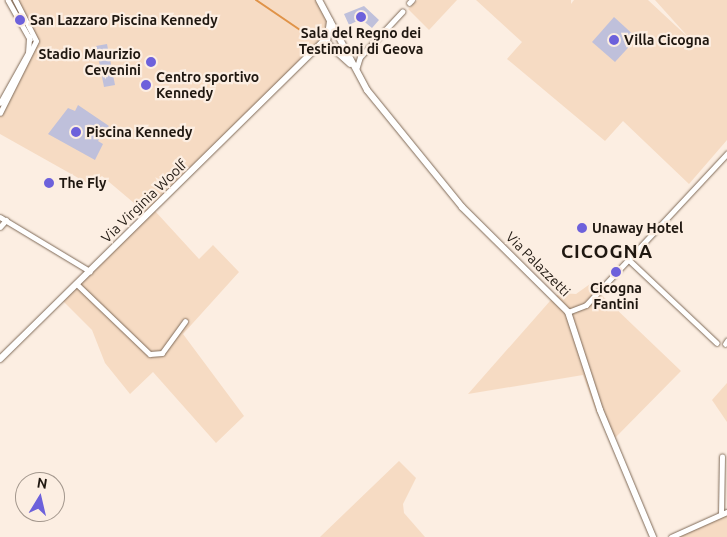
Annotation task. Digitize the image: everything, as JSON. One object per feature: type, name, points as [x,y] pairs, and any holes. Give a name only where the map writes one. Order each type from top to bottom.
[{"type":"main road","name":"Via Palazzetti","points":[[319,0],[356,71]]},
{"type":"main road","points":[[330,20],[328,37],[339,38]]},
{"type":"main road","name":"Via Palazzetti","points":[[328,37],[332,47],[356,71],[462,207],[568,312],[600,410],[653,537]]},
{"type":"main road","name":"Via Virginia Woolf","points":[[0,359],[316,52],[328,37]]},
{"type":"main road","points":[[332,47],[339,38]]},
{"type":"main road","name":"Via Virginia Woolf","points":[[316,52],[332,47]]},
{"type":"street","points":[[8,0],[29,37],[34,50]]},
{"type":"street","points":[[1,109],[34,50],[34,33],[15,0]]},
{"type":"street","points":[[356,71],[360,57],[402,12]]},
{"type":"street","points":[[0,103],[28,53],[29,37]]},
{"type":"street","points":[[349,57],[360,57]]},
{"type":"street","points":[[568,312],[586,305],[727,154]]},
{"type":"street","points":[[722,160],[727,165]]},
{"type":"street","points":[[0,217],[90,271]]},
{"type":"street","points":[[0,227],[6,220]]},
{"type":"street","points":[[628,259],[717,343]]},
{"type":"street","points":[[77,284],[150,354],[162,353],[185,321]]},
{"type":"street","points":[[722,457],[722,514]]},
{"type":"street","points":[[671,537],[727,512]]},
{"type":"shaded area","name":"Centro sportivo Kennedy","points":[[5,0],[319,0],[327,22],[325,34],[155,211],[199,259],[213,245],[239,272],[183,334],[244,416],[216,443],[153,372],[130,394],[105,363],[92,330],[63,301],[147,214],[102,176],[89,184],[0,134],[0,108],[31,47],[20,22]]},
{"type":"shaded area","points":[[417,0],[457,0],[429,30],[408,9]]},
{"type":"shaded area","points":[[476,0],[571,0],[571,4],[574,0],[648,0],[690,39],[655,0],[727,0],[727,140],[689,184],[623,121],[605,141],[507,59],[522,42]]},
{"type":"shaded area","points":[[590,284],[681,371],[613,440],[596,411],[583,375],[468,394],[550,301],[560,293],[576,294]]},
{"type":"shaded area","points":[[727,383],[727,422],[712,400]]},
{"type":"shaded area","points":[[399,461],[416,478],[403,504],[404,513],[425,537],[320,537]]},
{"type":"shaded area","points":[[727,512],[727,537],[672,537]]},
{"type":"building","name":"Sala del Regno dei Testimoni di Geova","points":[[364,6],[379,20],[372,28],[361,19],[349,25],[344,14]]},
{"type":"building","name":"Villa Cicogna","points":[[614,17],[637,38],[615,62],[592,42]]},
{"type":"building","points":[[107,44],[115,85],[104,87],[96,46]]},
{"type":"building","name":"Piscina Kennedy","points":[[78,105],[109,126],[98,141],[103,144],[95,160],[48,134],[68,108],[75,111]]},
{"type":"waterway","points":[[256,0],[312,38]]},
{"type":"place","name":"Sala del Regno dei Testimoni di Geova","points":[[361,17]]},
{"type":"place","name":"San Lazzaro Piscina Kennedy","points":[[20,20]]},
{"type":"place","name":"Villa Cicogna","points":[[614,40]]},
{"type":"place","name":"Stadio Maurizio Cevenini","points":[[151,62]]},
{"type":"place","name":"Centro sportivo Kennedy","points":[[146,85]]},
{"type":"place","name":"Piscina Kennedy","points":[[76,132]]},
{"type":"place","name":"The Fly","points":[[49,183]]},
{"type":"place","name":"Unaway Hotel","points":[[582,228]]},
{"type":"place","name":"Cicogna Fantini","points":[[616,272]]},
{"type":"district","name":"CICOGNA","points":[[607,252]]}]
